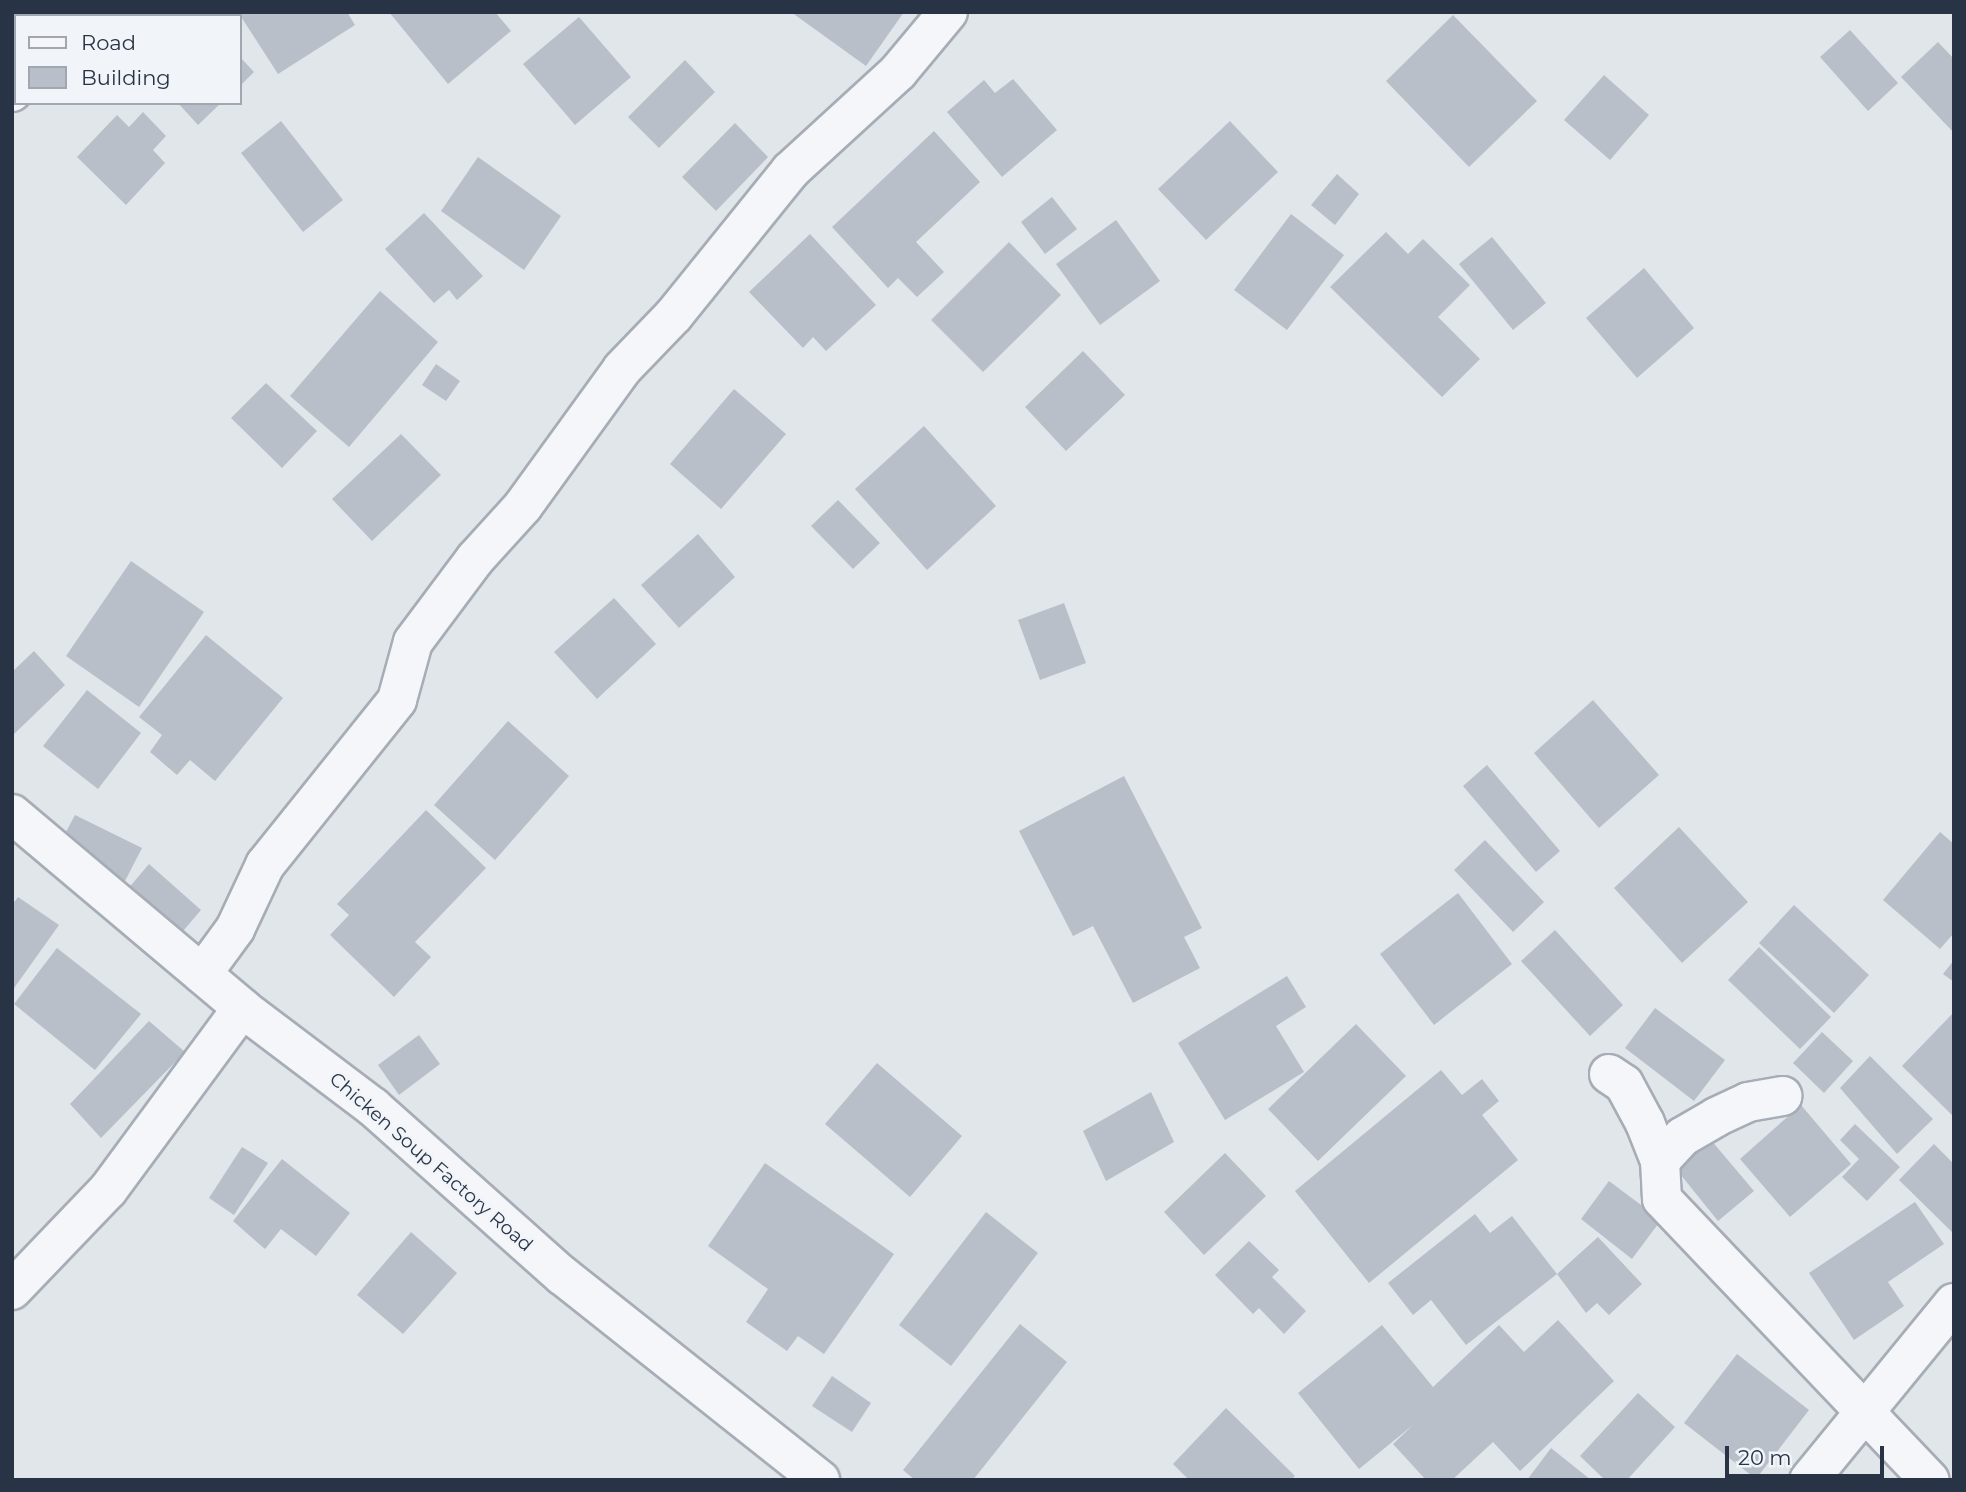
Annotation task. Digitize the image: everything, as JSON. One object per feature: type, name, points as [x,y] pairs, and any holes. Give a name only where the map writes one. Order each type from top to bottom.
[{"type":"street","points":[[202,974],[235,929],[265,865],[397,700],[413,642],[475,559],[523,506],[622,369],[674,315],[790,172],[898,72],[948,12]]},
{"type":"street","name":"Chicken Soup Factory Road","points":[[12,814],[242,1008],[373,1107],[563,1276],[820,1480]]},
{"type":"street","points":[[12,1290],[108,1190],[242,1008]]},
{"type":"street","points":[[1609,1074],[1624,1084],[1660,1161],[1662,1199],[1862,1413],[1930,1480]]},
{"type":"street","points":[[1660,1161],[1682,1137],[1716,1117],[1748,1102],[1782,1096]]},
{"type":"street","points":[[1809,1480],[1954,1303]]},
{"type":"building","points":[[238,12],[347,12],[355,25],[278,74],[242,18],[242,14]]},
{"type":"building","points":[[389,12],[495,12],[511,31],[448,84]]},
{"type":"building","points":[[791,12],[904,12],[866,66]]},
{"type":"building","points":[[1453,15],[1537,101],[1469,167],[1386,81]]},
{"type":"building","points":[[579,17],[631,77],[575,125],[523,64]]},
{"type":"building","points":[[1850,30],[1898,83],[1868,111],[1820,57]]},
{"type":"building","points":[[1938,42],[1954,59],[1954,133],[1901,77]]},
{"type":"building","points":[[242,59],[254,72],[242,84]]},
{"type":"building","points":[[685,60],[715,92],[659,148],[628,117]]},
{"type":"building","points":[[1604,75],[1649,115],[1610,160],[1564,120]]},
{"type":"building","points":[[1013,79],[1057,130],[1002,177],[947,112],[984,80],[995,93]]},
{"type":"building","points":[[180,105],[219,105],[198,125]]},
{"type":"building","points":[[143,112],[166,136],[153,150],[165,163],[126,205],[77,157],[117,115],[129,127]]},
{"type":"building","points":[[281,121],[343,200],[303,232],[241,153]]},
{"type":"building","points":[[1230,121],[1278,172],[1206,240],[1158,189]]},
{"type":"building","points":[[735,123],[768,157],[716,211],[682,177]]},
{"type":"building","points":[[934,131],[980,182],[916,242],[944,272],[917,297],[898,278],[888,288],[832,227]]},
{"type":"building","points":[[478,157],[561,216],[524,270],[441,211]]},
{"type":"building","points":[[1337,174],[1359,194],[1335,225],[1311,205]]},
{"type":"building","points":[[1052,197],[1077,229],[1045,254],[1021,222]]},
{"type":"building","points":[[424,213],[483,276],[457,300],[449,290],[434,303],[385,249]]},
{"type":"building","points":[[1291,214],[1344,255],[1287,330],[1234,290]]},
{"type":"building","points":[[1116,220],[1160,281],[1100,325],[1056,264]]},
{"type":"building","points":[[1386,232],[1408,254],[1423,239],[1470,285],[1438,317],[1480,359],[1442,397],[1330,287]]},
{"type":"building","points":[[810,234],[876,305],[826,351],[813,337],[803,348],[749,292]]},
{"type":"building","points":[[1492,237],[1546,303],[1513,330],[1459,264]]},
{"type":"building","points":[[1009,242],[1061,295],[983,372],[931,320]]},
{"type":"building","points":[[1644,268],[1694,328],[1637,378],[1586,318]]},
{"type":"building","points":[[380,291],[438,342],[349,447],[290,396]]},
{"type":"building","points":[[1083,351],[1125,395],[1066,451],[1025,407]]},
{"type":"building","points":[[436,364],[460,381],[446,401],[422,385]]},
{"type":"building","points":[[266,383],[317,431],[282,468],[231,418]]},
{"type":"building","points":[[734,389],[786,434],[721,509],[670,464]]},
{"type":"building","points":[[924,426],[996,506],[927,570],[855,489]]},
{"type":"building","points":[[401,434],[441,475],[372,541],[332,499]]},
{"type":"building","points":[[838,500],[880,543],[853,569],[811,526]]},
{"type":"building","points":[[698,534],[735,577],[679,628],[641,585]]},
{"type":"building","points":[[131,561],[204,612],[139,707],[66,656]]},
{"type":"building","points":[[614,598],[656,644],[597,699],[554,652]]},
{"type":"building","points":[[1064,603],[1086,663],[1040,680],[1018,620]]},
{"type":"building","points":[[206,635],[283,698],[215,781],[190,760],[177,775],[150,752],[162,735],[139,717]]},
{"type":"building","points":[[34,651],[65,685],[12,736],[12,672]]},
{"type":"building","points":[[87,690],[141,733],[98,789],[43,746]]},
{"type":"building","points":[[1593,700],[1659,775],[1599,828],[1534,753]]},
{"type":"building","points":[[508,721],[569,776],[495,860],[434,805]]},
{"type":"building","points":[[1487,765],[1560,851],[1536,872],[1463,786]]},
{"type":"building","points":[[1124,776],[1202,928],[1184,937],[1200,968],[1133,1003],[1093,926],[1073,936],[1019,831]]},
{"type":"building","points":[[426,810],[486,868],[415,942],[431,957],[394,997],[330,935],[349,915],[337,904]]},
{"type":"building","points":[[75,815],[142,848],[125,881],[58,847]]},
{"type":"building","points":[[1679,827],[1748,902],[1682,963],[1614,888]]},
{"type":"building","points":[[1940,832],[1954,844],[1954,933],[1940,949],[1883,900]]},
{"type":"building","points":[[1485,840],[1544,902],[1513,932],[1454,870]]},
{"type":"building","points":[[149,864],[201,910],[178,937],[121,897]]},
{"type":"building","points":[[1458,893],[1512,964],[1434,1025],[1380,954]]},
{"type":"building","points":[[18,897],[59,925],[12,991],[12,905]]},
{"type":"building","points":[[1794,905],[1869,975],[1834,1013],[1759,943]]},
{"type":"building","points":[[1555,930],[1623,1005],[1590,1036],[1521,961]]},
{"type":"building","points":[[1759,947],[1831,1017],[1800,1049],[1728,980]]},
{"type":"building","points":[[57,948],[141,1014],[95,1070],[14,1004]]},
{"type":"building","points":[[1954,960],[1954,982],[1943,974]]},
{"type":"building","points":[[1287,976],[1306,1007],[1276,1026],[1304,1072],[1225,1120],[1178,1043]]},
{"type":"building","points":[[1655,1008],[1725,1060],[1694,1101],[1625,1048]]},
{"type":"building","points":[[1954,1012],[1954,1117],[1902,1066]]},
{"type":"building","points":[[149,1021],[185,1052],[101,1138],[70,1104]]},
{"type":"building","points":[[1356,1024],[1406,1076],[1318,1161],[1268,1109]]},
{"type":"building","points":[[1822,1032],[1853,1061],[1824,1093],[1793,1063]]},
{"type":"building","points":[[419,1035],[440,1064],[399,1095],[378,1065]]},
{"type":"building","points":[[1870,1056],[1933,1119],[1897,1154],[1840,1088]]},
{"type":"building","points":[[877,1063],[962,1136],[910,1197],[825,1124]]},
{"type":"building","points":[[1441,1070],[1462,1095],[1482,1079],[1499,1101],[1482,1115],[1518,1160],[1369,1283],[1295,1191]]},
{"type":"building","points":[[1151,1092],[1174,1142],[1106,1181],[1083,1131]]},
{"type":"building","points":[[1801,1105],[1851,1164],[1790,1217],[1740,1159]]},
{"type":"building","points":[[1855,1124],[1900,1167],[1867,1201],[1842,1177],[1859,1159],[1840,1140]]},
{"type":"building","points":[[1711,1140],[1754,1191],[1718,1221],[1676,1169]]},
{"type":"building","points":[[1934,1144],[1954,1164],[1954,1234],[1899,1180]]},
{"type":"building","points":[[242,1147],[268,1163],[234,1215],[209,1198]]},
{"type":"building","points":[[1225,1153],[1266,1196],[1204,1255],[1164,1212]]},
{"type":"building","points":[[282,1159],[350,1213],[316,1256],[281,1229],[265,1249],[233,1221]]},
{"type":"building","points":[[765,1163],[894,1254],[824,1354],[798,1336],[787,1351],[746,1322],[768,1289],[708,1246]]},
{"type":"building","points":[[1609,1181],[1661,1220],[1632,1259],[1581,1219]]},
{"type":"building","points":[[1915,1202],[1944,1244],[1888,1282],[1904,1306],[1854,1340],[1809,1273]]},
{"type":"building","points":[[986,1212],[1038,1253],[951,1366],[899,1325]]},
{"type":"building","points":[[1475,1214],[1490,1233],[1512,1216],[1557,1274],[1466,1345],[1431,1300],[1413,1315],[1388,1283]]},
{"type":"building","points":[[411,1232],[457,1273],[403,1334],[357,1295]]},
{"type":"building","points":[[1598,1237],[1642,1284],[1609,1315],[1597,1303],[1586,1313],[1557,1274]]},
{"type":"building","points":[[1249,1241],[1279,1270],[1272,1277],[1306,1311],[1284,1334],[1259,1308],[1253,1314],[1215,1275]]},
{"type":"building","points":[[1558,1320],[1614,1381],[1520,1471],[1493,1442],[1452,1480],[1426,1480],[1393,1444],[1413,1425],[1359,1469],[1298,1393],[1382,1325],[1433,1387],[1499,1325],[1524,1352]]},
{"type":"building","points":[[1020,1324],[1067,1362],[973,1480],[915,1480],[903,1470]]},
{"type":"building","points":[[1737,1354],[1809,1410],[1756,1479],[1684,1423]]},
{"type":"building","points":[[832,1376],[871,1403],[852,1432],[812,1406]]},
{"type":"building","points":[[1638,1393],[1675,1427],[1627,1480],[1605,1480],[1580,1456]]},
{"type":"building","points":[[1226,1408],[1295,1476],[1291,1480],[1189,1480],[1173,1464]]},
{"type":"building","points":[[1551,1448],[1591,1480],[1527,1480]]}]
